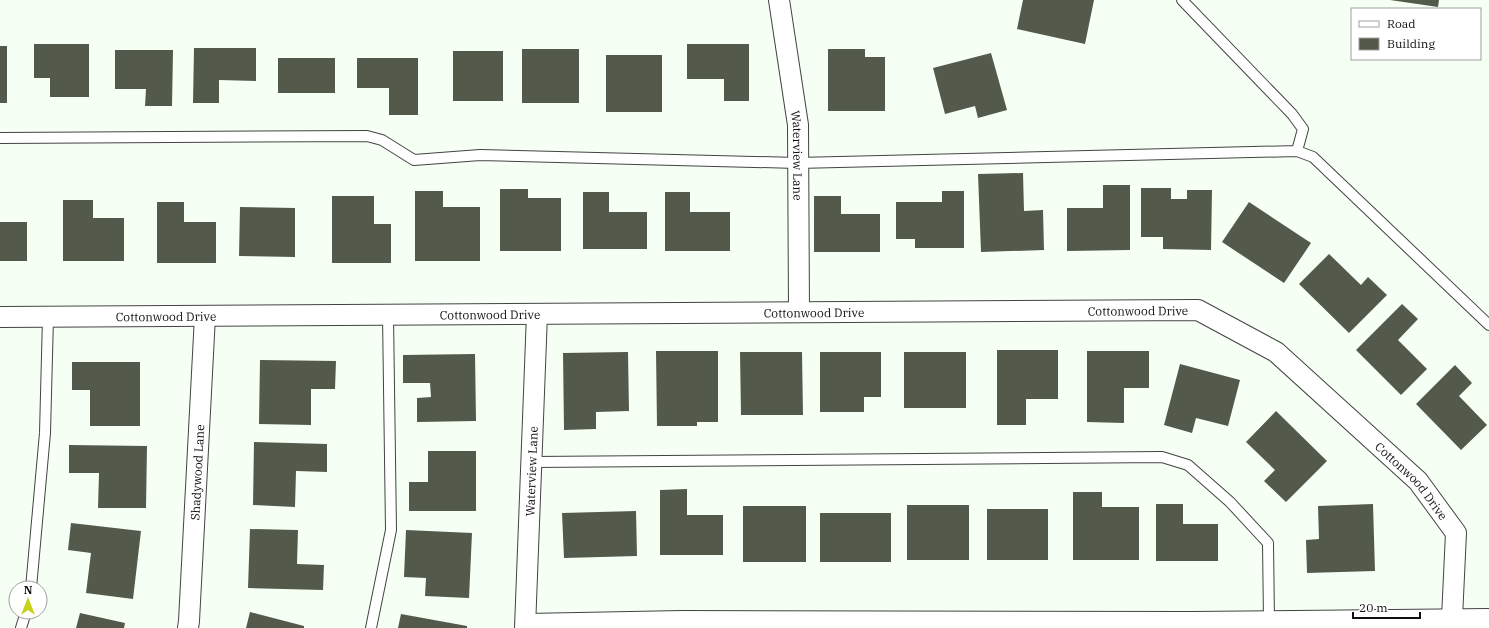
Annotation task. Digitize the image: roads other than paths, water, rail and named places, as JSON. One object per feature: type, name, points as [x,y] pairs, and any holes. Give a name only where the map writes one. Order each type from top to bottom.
[{"type":"street","name":"Waterview Lane","points":[[779,0],[798,124],[797,163],[799,312]]},
{"type":"street","name":"Cottonwood Drive","points":[[0,317],[1198,310],[1276,352],[1418,480],[1456,534],[1452,618]]},
{"type":"street","name":"Waterview Lane","points":[[525,626],[537,314]]},
{"type":"street","name":"Shadywood Lane","points":[[188,628],[190,621],[205,316]]},
{"type":"street","points":[[525,626],[682,621],[1191,622],[1452,618],[1489,619]]},
{"type":"lane","points":[[1182,0],[1292,114],[1303,129],[1297,151]]},
{"type":"lane","points":[[0,138],[367,136],[382,140],[414,160],[480,156],[797,163],[1297,151],[1313,157],[1489,325]]},
{"type":"lane","points":[[371,628],[391,530],[388,315]]},
{"type":"lane","points":[[32,580],[45,433],[48,316]]},
{"type":"lane","points":[[532,462],[1162,457],[1188,465],[1230,502],[1268,543],[1269,621]]}]
